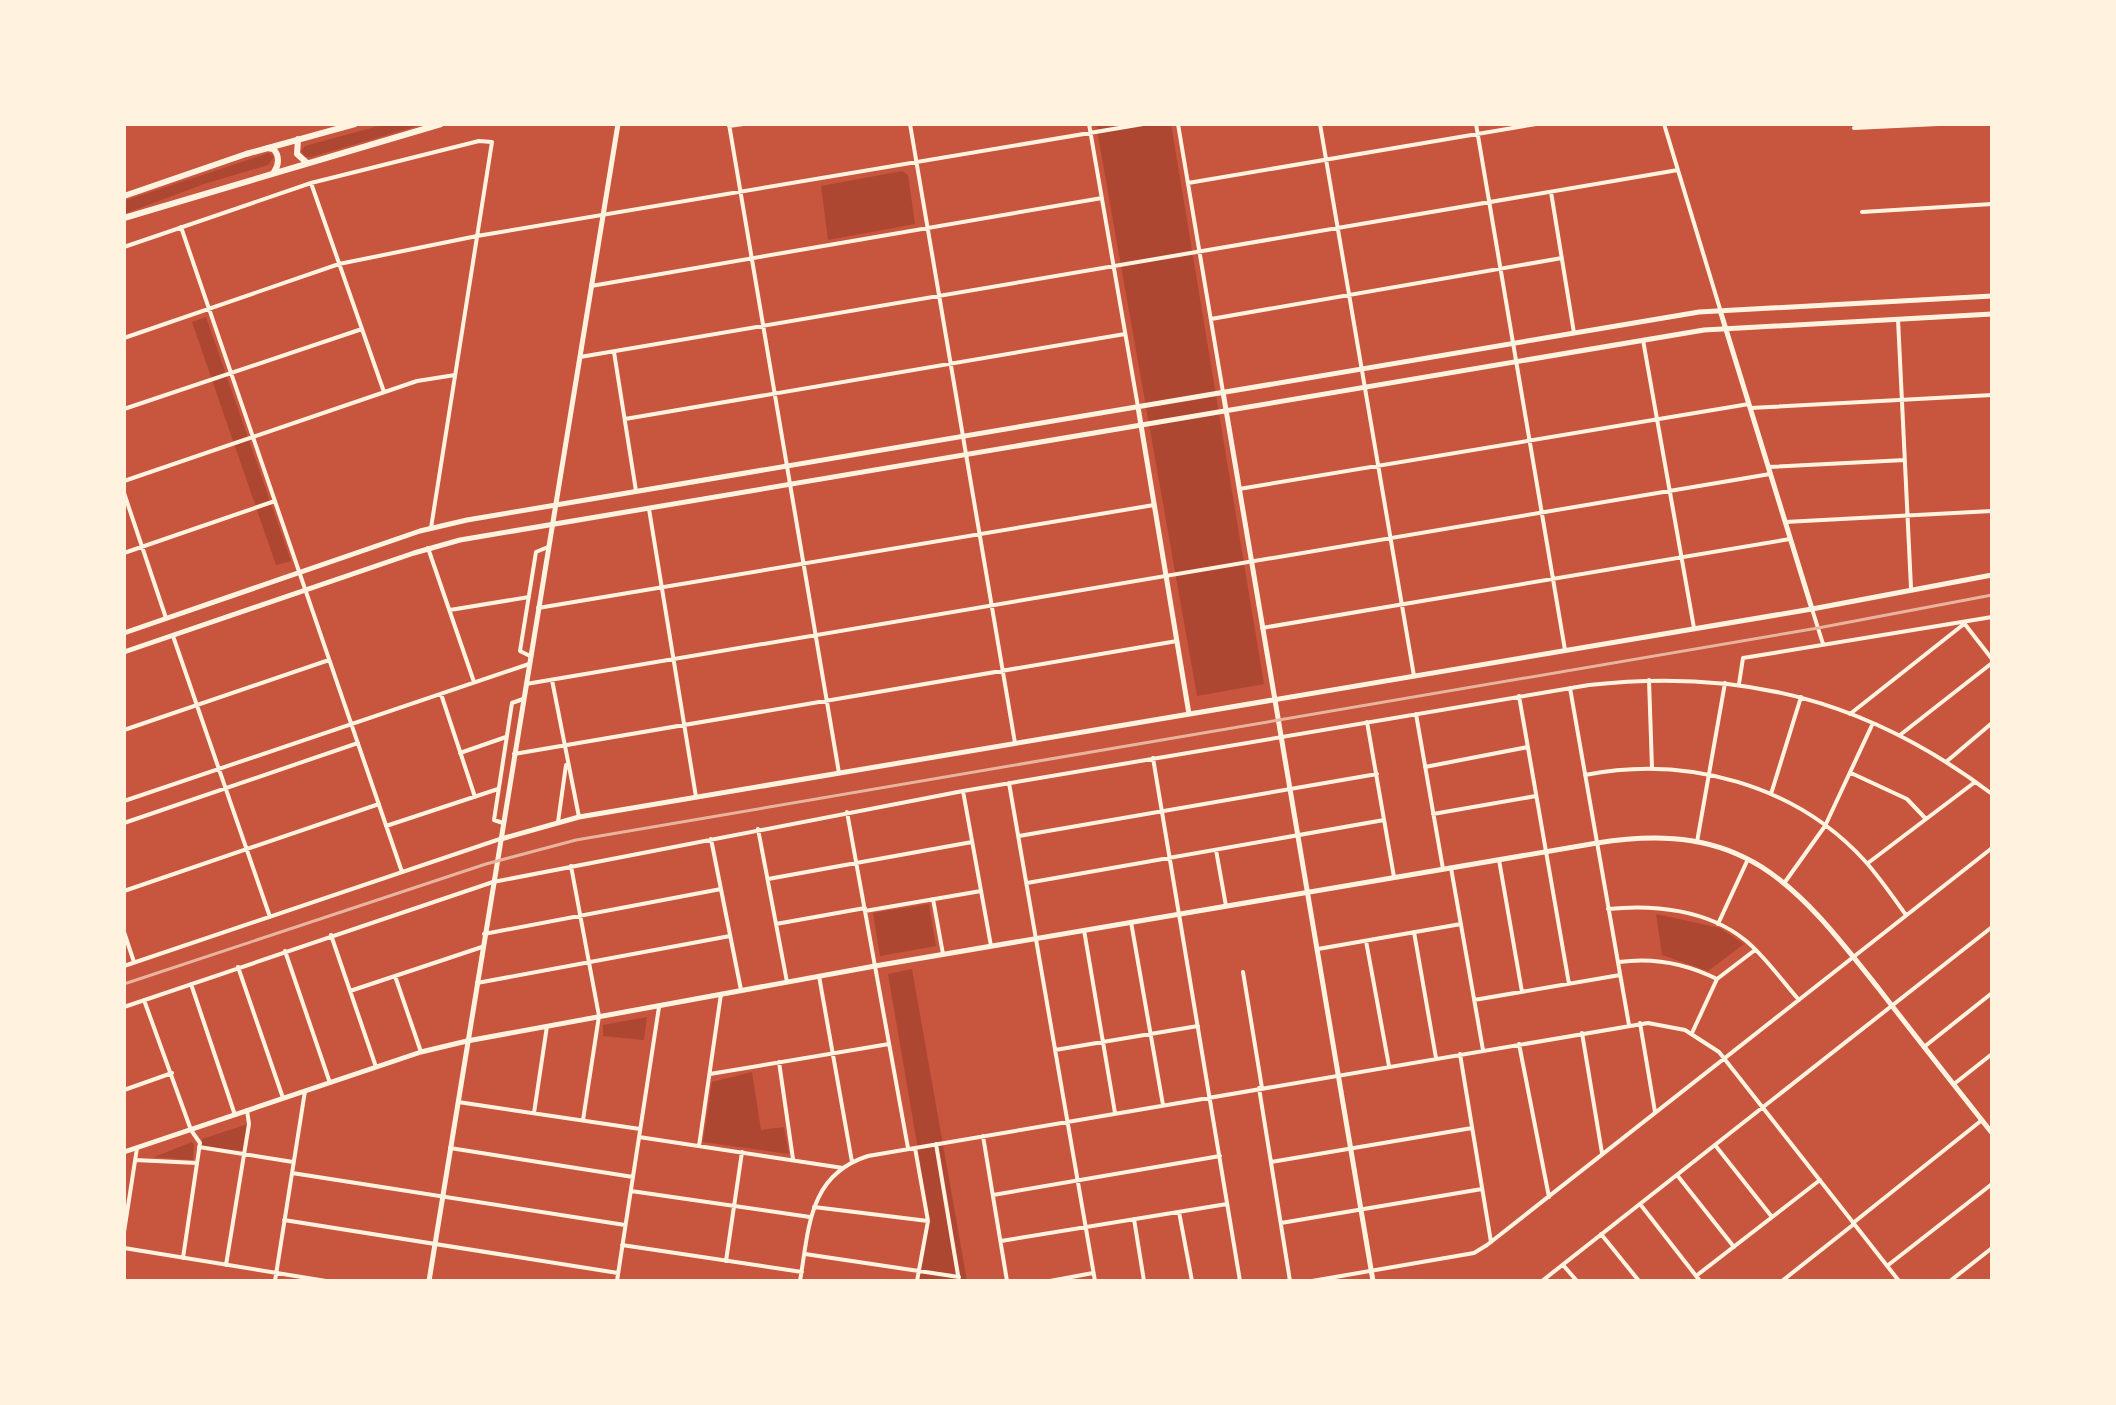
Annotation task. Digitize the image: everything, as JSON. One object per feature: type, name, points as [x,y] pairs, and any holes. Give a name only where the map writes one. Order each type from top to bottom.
[{"type":"highway","points":[[124,196],[265,148],[355,124]]},
{"type":"highway","points":[[124,218],[441,124]]},
{"type":"highway","points":[[298,139],[297,154],[308,163]]},
{"type":"highway","points":[[265,148],[273,149],[278,156],[278,167],[274,172]]},
{"type":"street","points":[[429,1281],[618,124]]},
{"type":"street","points":[[743,124],[729,125],[839,773]]},
{"type":"street","points":[[910,124],[1015,743]]},
{"type":"street","points":[[1089,124],[1189,714]]},
{"type":"street","points":[[124,338],[339,264],[477,236],[1143,124]]},
{"type":"street","points":[[1178,124],[1373,1281]]},
{"type":"street","points":[[1320,124],[1414,676]]},
{"type":"street","points":[[1476,124],[1565,650]]},
{"type":"street","points":[[1188,183],[1536,124]]},
{"type":"street","points":[[1664,124],[1823,644]]},
{"type":"street","points":[[1854,128],[1938,124]]},
{"type":"street","points":[[124,247],[311,183],[479,141],[492,142],[431,528]]},
{"type":"street","points":[[579,357],[1678,170]]},
{"type":"street","points":[[311,183],[384,392]]},
{"type":"street","points":[[1551,192],[1574,333]]},
{"type":"street","points":[[591,286],[1102,198]]},
{"type":"street","points":[[1862,212],[1992,204]]},
{"type":"street","points":[[181,227],[402,872]]},
{"type":"street","points":[[1211,319],[1562,258]]},
{"type":"street","points":[[124,633],[431,528],[555,504],[1720,310],[1992,296]]},
{"type":"street","points":[[124,652],[428,548],[552,525],[1726,327],[1992,314]]},
{"type":"street","points":[[1898,319],[1911,588]]},
{"type":"street","points":[[124,409],[362,329]]},
{"type":"street","points":[[625,419],[1125,334]]},
{"type":"street","points":[[1643,340],[1694,628]]},
{"type":"street","points":[[614,352],[636,491]]},
{"type":"street","points":[[124,481],[417,381],[455,375]]},
{"type":"street","points":[[1239,489],[1750,406],[1992,395]]},
{"type":"street","points":[[1768,467],[1905,460]]},
{"type":"street","points":[[526,684],[1771,474]]},
{"type":"street","points":[[124,493],[166,618]]},
{"type":"street","points":[[124,553],[275,501]]},
{"type":"street","points":[[538,608],[1154,505]]},
{"type":"street","points":[[649,509],[696,797]]},
{"type":"street","points":[[1785,522],[1992,511]]},
{"type":"street","points":[[1262,628],[1790,539]]},
{"type":"street","points":[[530,656],[520,651],[536,552],[548,547]]},
{"type":"street","points":[[428,548],[475,682]]},
{"type":"street","points":[[124,966],[500,839],[579,817],[1812,609],[1992,575]]},
{"type":"street","points":[[450,610],[529,597]]},
{"type":"street","points":[[1739,684],[1743,658],[1992,617]]},
{"type":"street","points":[[1900,735],[1992,661],[1963,622]]},
{"type":"street","points":[[1850,714],[1963,622]]},
{"type":"street","points":[[173,636],[270,917]]},
{"type":"street","points":[[514,754],[1177,641]]},
{"type":"street","points":[[124,730],[329,660]]},
{"type":"street","points":[[124,801],[529,664]]},
{"type":"street","points":[[552,680],[579,817]]},
{"type":"street","points":[[1649,680],[1652,768]]},
{"type":"street","points":[[124,1007],[493,882],[963,791],[1570,688],[1649,680],[1739,684],[1801,697],[1900,735],[1990,790]]},
{"type":"street","points":[[1697,842],[1725,683]]},
{"type":"street","points":[[1570,688],[1629,1025]]},
{"type":"street","points":[[441,694],[475,797]]},
{"type":"street","points":[[1519,696],[1569,984]]},
{"type":"street","points":[[1771,794],[1801,697]]},
{"type":"street","points":[[503,823],[494,820],[506,737],[512,703],[523,699]]},
{"type":"street","points":[[1416,714],[1443,869]]},
{"type":"street","points":[[1367,722],[1394,878]]},
{"type":"street","points":[[1785,882],[1825,826],[1873,723]]},
{"type":"street","points":[[1946,762],[1992,723]]},
{"type":"street","points":[[460,753],[506,737]]},
{"type":"street","points":[[124,823],[358,743]]},
{"type":"street","points":[[1425,767],[1528,747]]},
{"type":"street","points":[[1153,758],[1240,1281]]},
{"type":"street","points":[[558,822],[567,759]]},
{"type":"street","points":[[1585,775],[1652,768],[1711,774],[1771,794],[1825,826],[1868,864],[1906,915]]},
{"type":"street","points":[[1850,773],[1907,799],[1926,819]]},
{"type":"street","points":[[1019,836],[1377,774]]},
{"type":"street","points":[[1868,864],[1975,782]]},
{"type":"street","points":[[1009,783],[1095,1281]]},
{"type":"street","points":[[386,826],[498,789]]},
{"type":"street","points":[[963,791],[991,946]]},
{"type":"street","points":[[1433,814],[1536,796]]},
{"type":"street","points":[[124,891],[379,804]]},
{"type":"street","points":[[847,812],[908,1149]]},
{"type":"street","points":[[1027,883],[1384,820]]},
{"type":"street","points":[[758,829],[787,982]]},
{"type":"street","points":[[124,1152],[421,1052],[467,1041],[943,954],[1597,843],[1651,837],[1697,842],[1748,859],[1785,882],[1817,913],[1992,1133]]},
{"type":"street","points":[[711,839],[741,990]]},
{"type":"street","points":[[768,879],[972,842]]},
{"type":"street","points":[[1312,1281],[1474,1253],[1489,1244],[1992,848]]},
{"type":"street","points":[[1216,850],[1226,906]]},
{"type":"street","points":[[1718,924],[1748,859]]},
{"type":"street","points":[[1499,860],[1522,992]]},
{"type":"street","points":[[571,866],[599,1016],[583,1120]]},
{"type":"street","points":[[1451,868],[1483,1050]]},
{"type":"street","points":[[484,934],[721,889]]},
{"type":"street","points":[[776,924],[981,891]]},
{"type":"street","points":[[933,899],[943,954]]},
{"type":"street","points":[[1608,909],[1669,909],[1718,924],[1737,934],[1755,950],[1799,1000]]},
{"type":"street","points":[[1131,922],[1163,1105]]},
{"type":"street","points":[[1317,949],[1461,924]]},
{"type":"street","points":[[1542,1281],[1992,927]]},
{"type":"street","points":[[1084,930],[1115,1113]]},
{"type":"street","points":[[124,932],[134,962]]},
{"type":"street","points":[[1414,932],[1436,1058]]},
{"type":"street","points":[[331,935],[376,1067]]},
{"type":"street","points":[[477,983],[730,936]]},
{"type":"street","points":[[1366,941],[1389,1066]]},
{"type":"street","points":[[350,991],[482,947]]},
{"type":"street","points":[[1692,1033],[1717,979],[1755,950]]},
{"type":"street","points":[[285,951],[330,1083]]},
{"type":"street","points":[[1618,962],[1672,962],[1717,979]]},
{"type":"street","points":[[238,967],[283,1098]]},
{"type":"street","points":[[1243,972],[1290,1281]]},
{"type":"street","points":[[1474,1000],[1620,975]]},
{"type":"street","points":[[395,976],[421,1052]]},
{"type":"street","points":[[819,976],[852,1162]]},
{"type":"street","points":[[191,983],[235,1115]]},
{"type":"street","points":[[1924,1047],[1992,993]]},
{"type":"street","points":[[699,1146],[721,994]]},
{"type":"street","points":[[144,1000],[191,1130],[200,1143],[183,1258]]},
{"type":"street","points":[[617,1281],[659,1005]]},
{"type":"street","points":[[1640,1023],[1655,1113]]},
{"type":"street","points":[[800,1281],[810,1217],[829,1181],[852,1162],[876,1154],[1640,1023],[1663,1024],[1692,1033],[1713,1046],[1899,1281]]},
{"type":"street","points":[[534,1113],[547,1026]]},
{"type":"street","points":[[1055,1050],[1198,1026]]},
{"type":"street","points":[[1582,1033],[1602,1154]]},
{"type":"street","points":[[710,1074],[889,1044]]},
{"type":"street","points":[[1519,1044],[1549,1197]]},
{"type":"street","points":[[1460,1054],[1489,1244]]},
{"type":"street","points":[[1954,1084],[1992,1054]]},
{"type":"street","points":[[779,1062],[793,1160]]},
{"type":"street","points":[[124,1090],[172,1073]]},
{"type":"street","points":[[275,1281],[305,1091]]},
{"type":"street","points":[[458,1102],[640,1129]]},
{"type":"street","points":[[226,1265],[249,1124],[247,1110]]},
{"type":"street","points":[[1782,1281],[1982,1120]]},
{"type":"street","points":[[1271,1162],[1472,1128]]},
{"type":"street","points":[[983,1136],[1007,1281]]},
{"type":"street","points":[[639,1137],[843,1168]]},
{"type":"street","points":[[805,1254],[959,1279],[936,1144]]},
{"type":"street","points":[[1715,1145],[1772,1217]]},
{"type":"street","points":[[199,1147],[293,1162]]},
{"type":"street","points":[[124,1232],[137,1148]]},
{"type":"street","points":[[450,1148],[633,1177]]},
{"type":"street","points":[[915,1148],[928,1221],[917,1281]]},
{"type":"street","points":[[726,1261],[742,1152]]},
{"type":"street","points":[[993,1195],[1220,1156]]},
{"type":"street","points":[[135,1160],[197,1163]]},
{"type":"street","points":[[292,1173],[625,1225]]},
{"type":"street","points":[[1677,1175],[1734,1247]]},
{"type":"street","points":[[1696,1276],[1820,1180]]},
{"type":"street","points":[[1887,1266],[1992,1184]]},
{"type":"street","points":[[1281,1223],[1482,1189]]},
{"type":"street","points":[[631,1191],[810,1217]]},
{"type":"street","points":[[1001,1241],[1228,1204]]},
{"type":"street","points":[[1640,1204],[1700,1281]]},
{"type":"street","points":[[814,1207],[928,1221]]},
{"type":"street","points":[[1179,1212],[1192,1281]]},
{"type":"street","points":[[1134,1219],[1144,1281]]},
{"type":"street","points":[[284,1220],[618,1273]]},
{"type":"street","points":[[1601,1234],[1639,1281]]},
{"type":"street","points":[[622,1245],[802,1272]]},
{"type":"street","points":[[124,1248],[326,1281]]},
{"type":"street","points":[[1950,1281],[1992,1248]]},
{"type":"street","points":[[1563,1265],[1577,1281]]},
{"type":"street","points":[[1050,1281],[1093,1273]]},
{"type":"shaded area","points":[[386,124],[425,124],[311,157],[305,157],[301,151],[305,146]]},
{"type":"shaded area","points":[[1096,124],[1171,124],[1264,684],[1197,696]]},
{"type":"shaded area","points":[[269,153],[274,157],[268,165],[204,184],[124,214],[124,201]]},
{"type":"shaded area","points":[[902,171],[908,175],[915,224],[828,240],[821,186]]},
{"type":"shaded area","points":[[206,317],[291,561],[276,565],[192,322]]},
{"type":"shaded area","points":[[929,904],[936,946],[880,956],[873,913]]},
{"type":"shaded area","points":[[1656,914],[1720,928],[1744,944],[1708,971],[1662,955]]},
{"type":"shaded area","points":[[912,969],[967,1281],[919,1281],[930,1220],[888,974]]},
{"type":"shaded area","points":[[647,1017],[644,1040],[603,1036],[603,1025]]},
{"type":"shaded area","points":[[752,1072],[761,1130],[784,1127],[789,1154],[703,1142],[712,1082]]},
{"type":"shaded area","points":[[248,1124],[245,1151],[202,1147],[202,1139]]},
{"type":"shaded area","points":[[192,1142],[193,1160],[154,1157]]},
{"type":"railway","points":[[124,984],[486,864],[576,840],[1818,628],[1992,595]]}]
